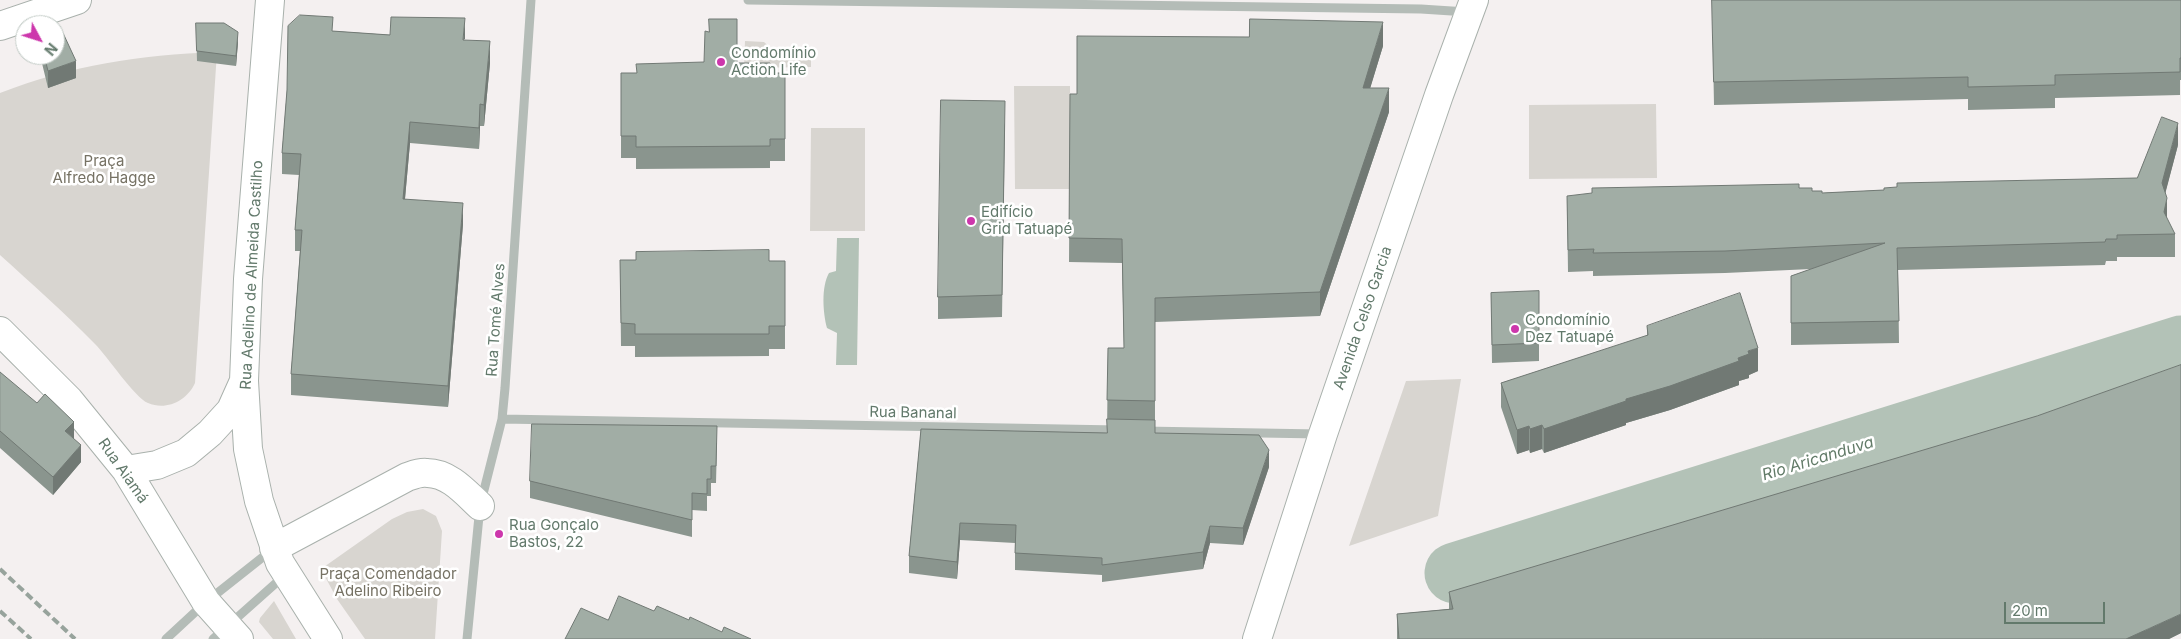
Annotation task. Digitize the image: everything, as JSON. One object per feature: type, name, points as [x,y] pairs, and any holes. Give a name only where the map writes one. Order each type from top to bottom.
[{"type":"main road","points":[[0,26],[78,0]]},
{"type":"main road","name":"Rua Adelino de Almeida Castilho","points":[[270,0],[248,279],[244,381],[248,449],[259,501],[274,548],[286,575],[328,639]]},
{"type":"main road","name":"Avenida Celso Garcia","points":[[1257,639],[1323,434],[1439,95],[1472,6]]},
{"type":"main road","name":"Rua Aiamá","points":[[0,331],[69,400],[126,470],[226,634]]},
{"type":"main road","points":[[126,470],[157,465],[186,453],[210,434],[230,410],[244,381]]},
{"type":"main road","points":[[274,548],[399,481],[426,472],[442,476],[458,485],[480,506]]},
{"type":"street","name":"Rua Tomé Alves","points":[[467,639],[480,506],[502,419],[531,0]]},
{"type":"street","points":[[748,0],[1421,9],[1472,6]]},
{"type":"street","name":"Rua Bananal","points":[[502,419],[1125,430]]},
{"type":"street","points":[[1135,431],[1323,434]]},
{"type":"street","points":[[166,639],[206,602],[274,548]]},
{"type":"street","points":[[226,634],[286,575]]},
{"type":"green space","points":[[745,41],[764,42],[776,53],[785,57],[795,58],[811,54],[811,67],[744,68]]},
{"type":"green space","name":"Praça Alfredo Hagge","points":[[217,52],[195,383],[187,395],[175,403],[162,406],[155,405],[142,400],[95,344],[60,309],[0,255],[0,93],[54,75],[106,63],[188,53]]},
{"type":"green space","points":[[1014,86],[1070,86],[1070,189],[1015,189]]},
{"type":"green space","points":[[1656,104],[1657,178],[1529,179],[1529,105]]},
{"type":"green space","points":[[811,128],[865,128],[865,231],[810,231]]},
{"type":"green space","points":[[1461,379],[1438,516],[1349,546],[1406,381]]},
{"type":"green space","name":"Praça Comendador Adelino Ribeiro","points":[[423,509],[436,516],[442,531],[435,639],[365,639],[337,599],[321,569],[392,519],[407,512]]},
{"type":"green space","points":[[274,601],[296,639],[273,639],[259,622],[260,618]]},
{"type":"shaded area","points":[[837,238],[859,238],[857,365],[836,365],[837,333],[827,328],[824,315],[826,279],[829,273],[836,271]]},
{"type":"building","points":[[1712,0],[2181,0],[2180,72],[2055,75],[2055,85],[1968,87],[1968,77],[1714,82]]},
{"type":"building","points":[[300,15],[333,17],[332,31],[390,35],[391,17],[465,18],[463,40],[490,41],[484,105],[480,104],[479,128],[410,122],[403,199],[463,203],[448,386],[291,374],[302,230],[295,230],[301,154],[282,153],[287,90],[288,26]]},
{"type":"building","points":[[709,19],[737,19],[737,63],[770,63],[770,73],[785,73],[785,139],[770,139],[770,146],[636,147],[636,136],[621,136],[621,73],[637,73],[636,64],[704,62],[705,31],[709,32]]},
{"type":"building","points":[[1250,19],[1383,22],[1363,88],[1389,88],[1320,292],[1155,298],[1155,401],[1107,400],[1108,348],[1124,348],[1122,239],[1069,238],[1070,94],[1077,94],[1077,36],[1249,37]]},
{"type":"building","points":[[196,23],[224,23],[238,32],[236,56],[197,51]]},
{"type":"building","points":[[65,37],[76,61],[65,65]]},
{"type":"building","points":[[46,65],[65,65],[48,71]]},
{"type":"building","name":"Edifício Grid Tatuapé","points":[[941,100],[1005,101],[1002,295],[938,297]]},
{"type":"building","points":[[2162,117],[2178,123],[2162,183],[2167,198],[2164,212],[2175,234],[2117,235],[2117,239],[2106,239],[2105,242],[1897,248],[1899,321],[1791,323],[1791,276],[1885,243],[1725,251],[1593,253],[1594,249],[1568,250],[1567,196],[1592,193],[1592,188],[1799,184],[1799,188],[1812,188],[1812,191],[1822,191],[1822,193],[1884,190],[1884,188],[1897,187],[1897,183],[2137,178]]},
{"type":"building","points":[[769,250],[769,261],[785,261],[785,326],[769,326],[769,334],[635,334],[635,324],[621,323],[620,260],[636,260],[636,252]]},
{"type":"building","name":"Condomínio Dez Tatuapé","points":[[1539,291],[1539,343],[1492,345],[1491,293]]},
{"type":"building","points":[[1740,293],[1758,348],[1748,351],[1749,354],[1738,358],[1739,361],[1544,429],[1542,425],[1530,429],[1529,426],[1517,430],[1501,383],[1648,335],[1647,326]]},
{"type":"building","points":[[2181,365],[2181,614],[2126,639],[1399,639],[1397,614],[1453,609],[1449,592],[2037,416]]},
{"type":"building","points":[[0,372],[37,403],[45,394],[74,422],[65,431],[81,445],[53,477],[0,431]]},
{"type":"building","points":[[1107,419],[1155,420],[1155,433],[1259,435],[1269,450],[1243,528],[1210,526],[1203,552],[1102,565],[1102,558],[1015,553],[1016,525],[960,523],[957,562],[909,556],[921,429],[1107,433]]},
{"type":"building","points":[[532,424],[717,426],[716,466],[711,466],[711,479],[707,479],[707,494],[692,493],[692,520],[530,481]]},
{"type":"building","points":[[619,596],[654,611],[657,606],[689,620],[690,617],[722,632],[724,627],[751,639],[565,639],[581,608],[608,620]]},
{"type":"waterway","name":"Rio Aricanduva","points":[[1455,573],[2181,346]]},
{"type":"railway","points":[[0,569],[75,639]]},
{"type":"railway","points":[[0,611],[31,639]]},
{"type":"place","name":"Condomínio Action Life","points":[[721,62]]},
{"type":"place","name":"Edifício Grid Tatuapé","points":[[971,221]]},
{"type":"place","name":"Condomínio Dez Tatuapé","points":[[1515,329]]},
{"type":"place","name":"Rua Gonçalo Bastos, 22","points":[[499,534]]}]
